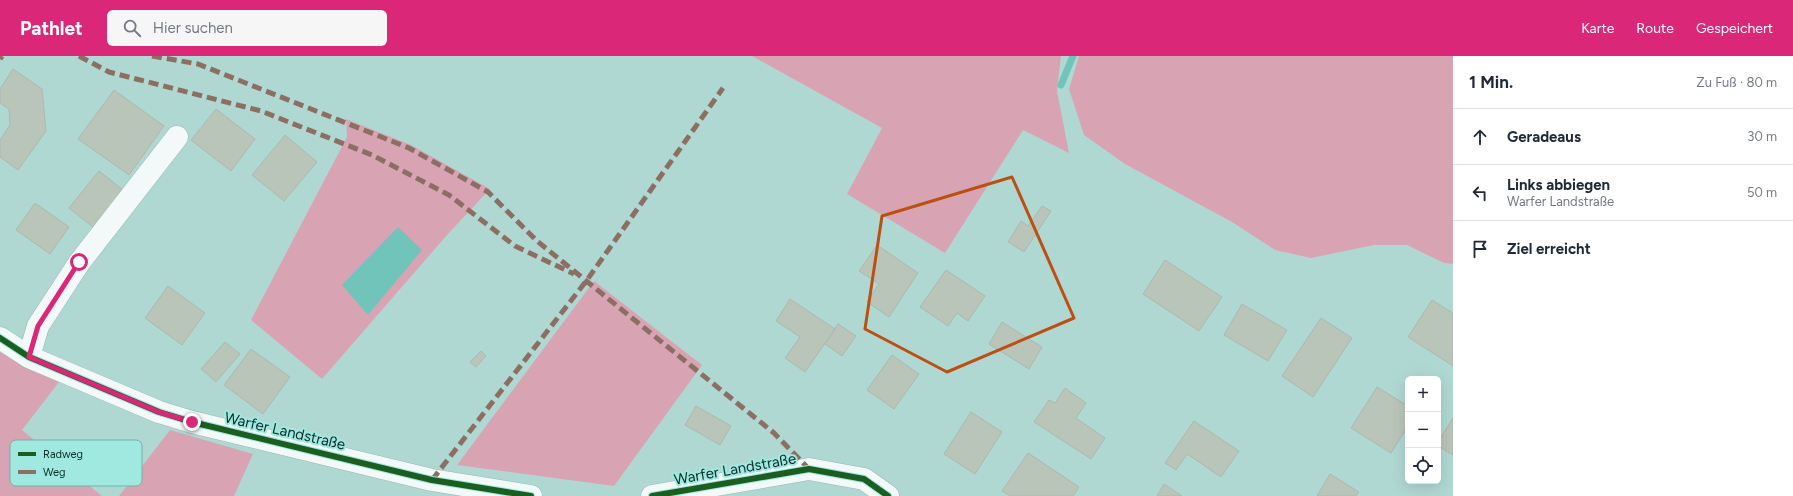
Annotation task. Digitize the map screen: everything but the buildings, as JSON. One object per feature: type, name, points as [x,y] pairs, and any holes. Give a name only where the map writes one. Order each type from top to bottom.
[{"type":"street","points":[[29,357],[38,326],[79,262],[177,137]]},
{"type":"street","name":"Warfer Landstraße","points":[[0,338],[29,357],[159,412],[192,422],[432,480],[531,496]]},
{"type":"street","name":"Warfer Landstraße","points":[[652,496],[809,469],[864,479],[888,496]]},
{"type":"highlighted area","points":[[1012,177],[1074,318],[947,372],[865,329],[882,216]]},
{"type":"shaded area","points":[[752,56],[1061,56],[1057,91],[1069,153],[1023,130],[945,253],[847,194],[882,128]]},
{"type":"shaded area","points":[[1079,56],[1453,56],[1453,264],[1444,263],[1407,245],[1374,245],[1311,258],[1275,250],[1232,222],[1125,164],[1084,135],[1069,89]]},
{"type":"shaded area","points":[[346,119],[411,145],[490,189],[447,235],[322,379],[251,320],[347,137]]},
{"type":"shaded area","points":[[398,227],[422,250],[368,315],[342,285]]},
{"type":"shaded area","points":[[594,281],[702,365],[614,486],[457,465]]},
{"type":"shaded area","points":[[0,352],[59,382],[22,430],[34,440],[10,440],[10,486],[90,486],[102,496],[0,496]]},
{"type":"shaded area","points":[[170,430],[253,454],[234,496],[119,496],[127,486],[142,486],[142,466]]},
{"type":"waterway","points":[[1061,85],[1073,56]]},
{"type":"marked path","points":[[79,56],[109,72],[261,111],[372,155],[449,195],[515,246],[574,274]]},
{"type":"marked path","points":[[152,56],[198,64],[409,148],[488,192],[537,241],[774,433],[809,469]]},
{"type":"marked path","points":[[432,480],[587,280],[723,88]]},
{"type":"cycle path","points":[[0,338],[29,357],[159,412],[192,422],[432,480],[531,496]]},
{"type":"cycle path","points":[[652,496],[809,469],[864,479],[888,496]]},
{"type":"route","points":[[79,262],[38,326],[29,357],[159,412],[192,422]]}]
